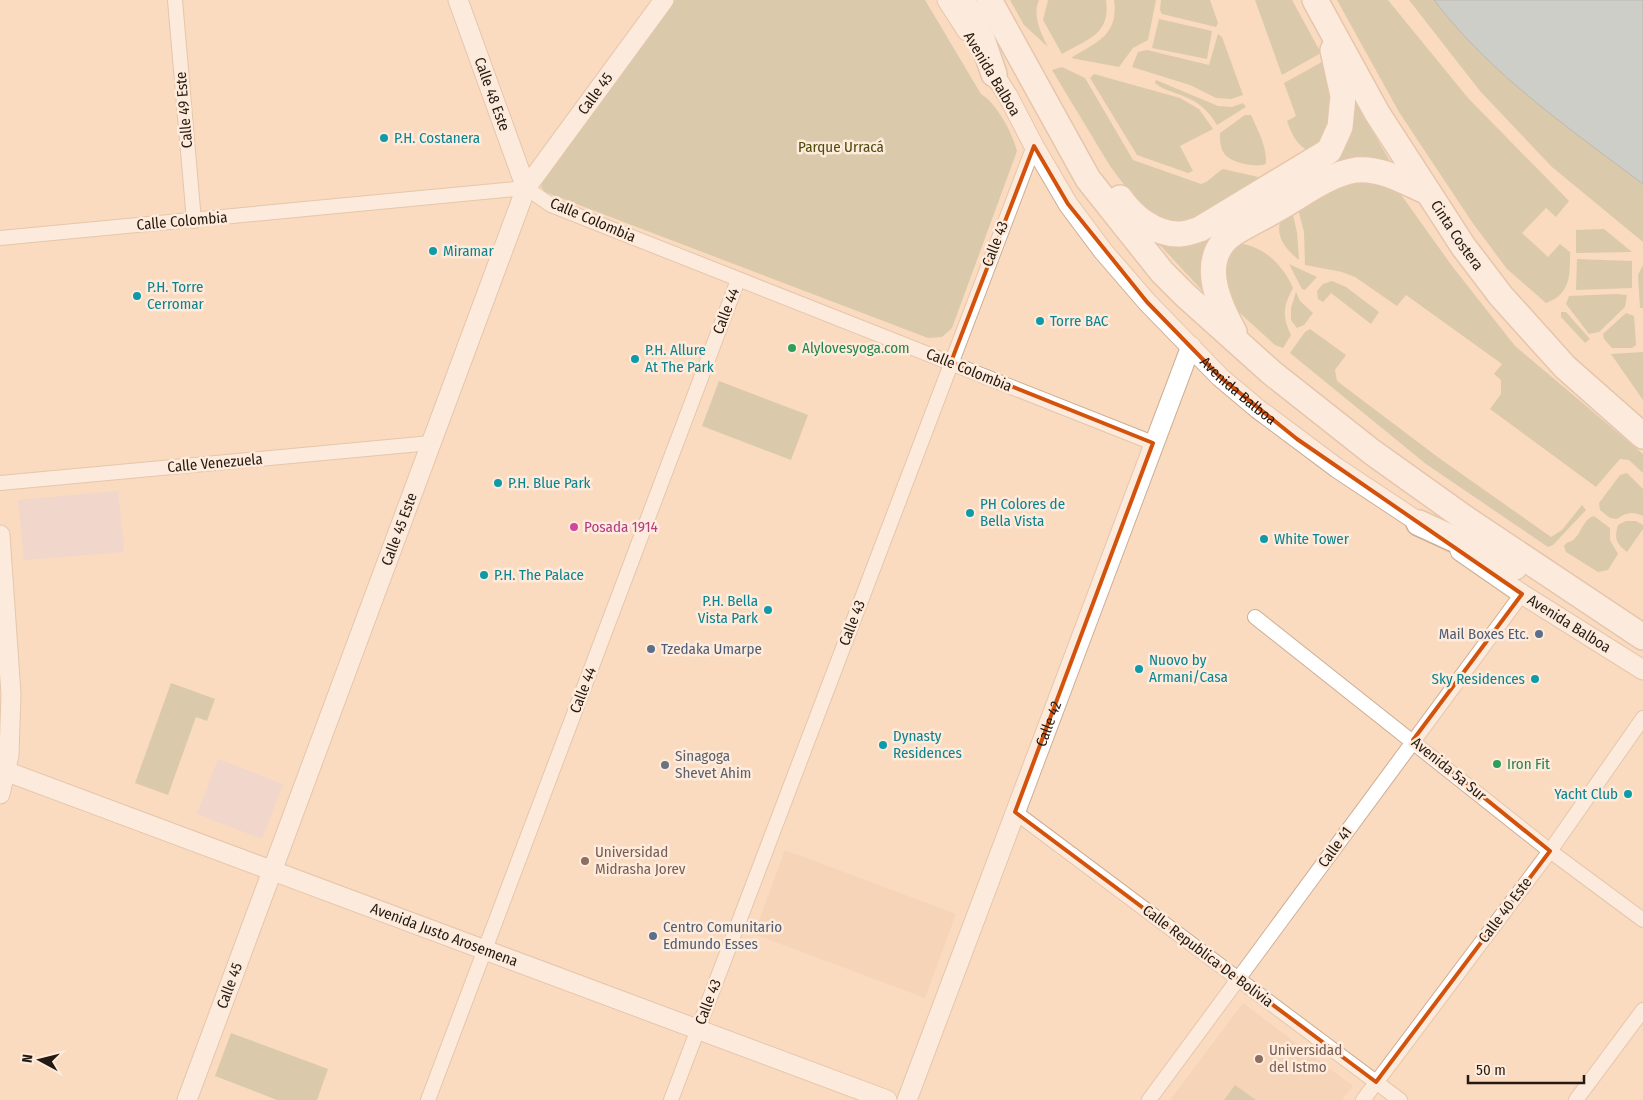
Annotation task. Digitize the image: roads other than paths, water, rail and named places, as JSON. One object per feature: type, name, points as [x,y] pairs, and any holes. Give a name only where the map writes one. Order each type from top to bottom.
[{"type":"highway","points":[[962,0],[982,39],[994,74]]},
{"type":"highway","name":"Avenida Balboa","points":[[989,0],[1088,179],[1144,250],[1185,295],[1272,373],[1372,452],[1463,517],[1643,637]]},
{"type":"highway","name":"Cinta Costera","points":[[1315,0],[1329,29],[1377,113],[1463,246],[1501,296],[1565,367],[1643,436]]},
{"type":"highway","points":[[1047,104],[1074,131],[1126,207],[1146,224],[1180,234],[1200,229],[1329,151],[1340,127],[1343,96],[1329,29]]},
{"type":"highway","points":[[1241,344],[1223,312],[1213,280],[1213,263],[1218,251],[1233,234],[1335,176],[1357,170],[1396,178],[1428,192]]},
{"type":"highway","points":[[1419,523],[1490,555],[1607,614]]},
{"type":"main road","name":"Calle 48 Este","points":[[458,0],[526,188]]},
{"type":"main road","name":"Calle 45","points":[[526,188],[664,0]]},
{"type":"main road","name":"Avenida Balboa","points":[[947,0],[994,74],[1068,204],[1103,250],[1147,302],[1220,377],[1297,439],[1522,594],[1643,670]]},
{"type":"main road","name":"Calle 45 Este","points":[[273,870],[526,188]]},
{"type":"main road","name":"Calle 42","points":[[907,1100],[1191,346]]},
{"type":"main road","points":[[0,535],[11,694],[0,794]]},
{"type":"main road","name":"Avenida Justo Arosemena","points":[[3,770],[888,1100]]},
{"type":"main road","name":"Calle 45","points":[[187,1100],[273,870]]},
{"type":"street","name":"Calle 49 Este","points":[[175,0],[194,221]]},
{"type":"street","name":"Calle 43","points":[[671,1100],[1034,146]]},
{"type":"street","name":"Calle Colombia","points":[[0,238],[526,188],[551,205],[1153,443]]},
{"type":"street","name":"Calle 44","points":[[428,1100],[738,280]]},
{"type":"street","name":"Calle Venezuela","points":[[0,483],[431,444]]},
{"type":"street","name":"Calle 41","points":[[1149,1100],[1522,594]]},
{"type":"street","name":"Avenida 5a Sur","points":[[1255,617],[1413,740],[1550,851],[1643,920]]},
{"type":"street","name":"Calle 40 Este","points":[[1363,1100],[1550,851],[1643,718]]},
{"type":"street","name":"Calle Republica De Bolivia","points":[[1016,812],[1400,1100]]},
{"type":"street","points":[[1576,1100],[1643,1010]]},
{"type":"water","points":[[1434,0],[1643,0],[1643,184],[1560,121],[1505,76],[1456,27]]},
{"type":"place","name":"P.H. Costanera","points":[[384,138]]},
{"type":"place","name":"Miramar","points":[[433,251]]},
{"type":"place","name":"P.H. Torre Cerromar","points":[[137,296]]},
{"type":"place","name":"Torre BAC","points":[[1040,321]]},
{"type":"place","name":"Alylovesyoga.com","points":[[792,348]]},
{"type":"place","name":"P.H. Allure At The Park","points":[[635,359]]},
{"type":"place","name":"P.H. Blue Park","points":[[498,483]]},
{"type":"place","name":"PH Colores de Bella Vista","points":[[970,513]]},
{"type":"place","name":"Posada 1914","points":[[574,527]]},
{"type":"place","name":"White Tower","points":[[1264,539]]},
{"type":"place","name":"P.H. The Palace","points":[[484,575]]},
{"type":"place","name":"P.H. Bella Vista Park","points":[[768,610]]},
{"type":"place","name":"Mail Boxes Etc.","points":[[1539,634]]},
{"type":"place","name":"Tzedaka Umarpe","points":[[651,649]]},
{"type":"place","name":"Nuovo by Armani/Casa","points":[[1139,669]]},
{"type":"place","name":"Sky Residences","points":[[1535,679]]},
{"type":"place","name":"Dynasty Residences","points":[[883,745]]},
{"type":"place","name":"Iron Fit","points":[[1497,764]]},
{"type":"place","name":"Sinagoga Shevet Ahim","points":[[665,765]]},
{"type":"place","name":"Yacht Club","points":[[1628,794]]},
{"type":"place","name":"Universidad Midrasha Jorev","points":[[585,861]]},
{"type":"place","name":"Centro Comunitario Edmundo Esses","points":[[653,936]]},
{"type":"place","name":"Universidad del Istmo","points":[[1259,1059]]},
{"type":"park label","name":"Parque Urracá","points":[[841,147]]}]
